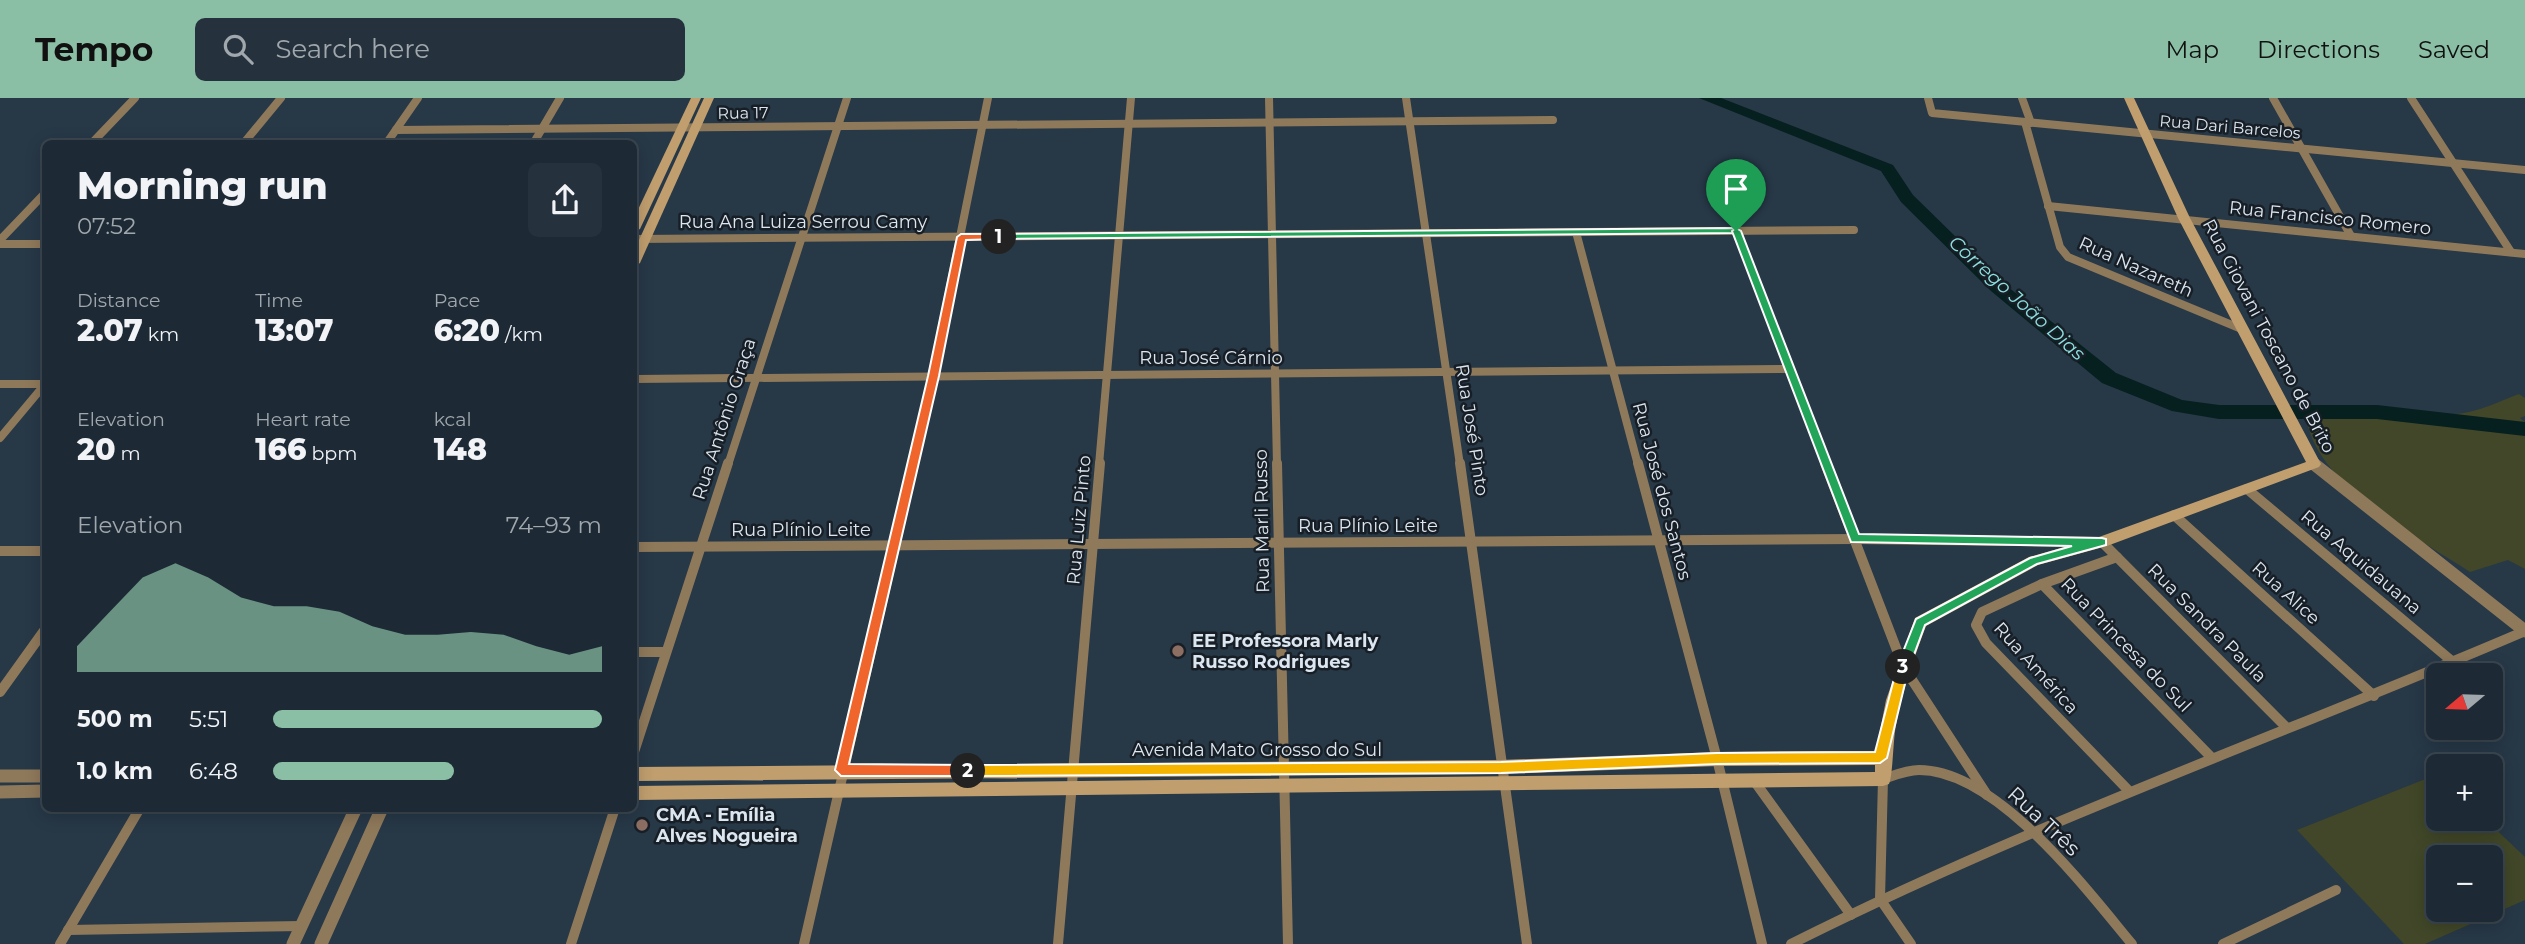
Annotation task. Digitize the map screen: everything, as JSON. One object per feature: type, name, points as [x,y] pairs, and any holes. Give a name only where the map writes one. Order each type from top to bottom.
[{"type":"main road","points":[[637,223],[696,98]]},
{"type":"main road","points":[[639,239],[709,98]]},
{"type":"main road","name":"Rua Giovani Toscano de Brito","points":[[2129,98],[2184,218],[2314,464]]},
{"type":"main road","points":[[1883,779],[1880,758],[1903,666],[1920,622],[2034,561],[2102,542],[2314,464]]},
{"type":"main road","name":"Avenida Mato Grosso do Sul","points":[[637,793],[1286,788],[1502,776],[1717,759],[1880,758]]},
{"type":"main road","name":"Avenida Mato Grosso do Sul","points":[[637,774],[841,770],[1285,769],[1755,782],[1883,779]]},
{"type":"street","points":[[96,140],[135,98]]},
{"type":"street","points":[[246,140],[281,98]]},
{"type":"street","points":[[389,140],[418,98]]},
{"type":"street","points":[[535,140],[560,98]]},
{"type":"street","name":"Rua Antônio Graça","points":[[637,743],[847,98]]},
{"type":"street","points":[[804,944],[841,770],[933,376],[988,98]]},
{"type":"street","name":"Rua Luiz Pinto","points":[[1058,944],[1131,98]]},
{"type":"street","name":"Rua Marli Russo","points":[[1269,98],[1288,944]]},
{"type":"street","name":"Rua José Pinto","points":[[1406,98],[1444,372],[1472,541],[1527,944]]},
{"type":"street","name":"Rua Dari Barcelos","points":[[1928,98],[1932,113],[2525,170]]},
{"type":"street","name":"Rua Nazareth","points":[[2022,98],[2048,206],[2060,247],[2068,257],[2244,330]]},
{"type":"street","points":[[2273,98],[2351,236]]},
{"type":"street","points":[[2411,98],[2511,252]]},
{"type":"street","name":"Rua 17","points":[[396,130],[1553,120]]},
{"type":"street","points":[[0,242],[42,196]]},
{"type":"street","name":"Rua Francisco Romero","points":[[2048,206],[2525,254]]},
{"type":"street","name":"Rua Ana Luiza Serrou Camy","points":[[639,239],[1854,230]]},
{"type":"street","points":[[1736,231],[1903,666],[1987,795]]},
{"type":"street","name":"Rua José dos Santos","points":[[1576,232],[1723,781],[1762,944]]},
{"type":"street","points":[[0,242],[42,244]]},
{"type":"street","name":"Rua José Cárnio","points":[[637,379],[1789,369]]},
{"type":"street","points":[[0,384],[42,383]]},
{"type":"street","points":[[0,438],[42,387]]},
{"type":"street","name":"Rua Giovani Toscano de Brito","points":[[2314,464],[2525,631]]},
{"type":"street","name":"Rua Aquidauana","points":[[2247,489],[2453,662]]},
{"type":"street","name":"Rua Alice","points":[[2174,515],[2374,696]]},
{"type":"street","name":"Rua Plínio Leite","points":[[637,547],[1855,538],[2102,542]]},
{"type":"street","name":"Rua Sandra Paula","points":[[2102,542],[2287,728]]},
{"type":"street","points":[[0,551],[42,551]]},
{"type":"street","name":"Rua Princesa do Sul","points":[[2117,557],[2042,584],[2211,757]]},
{"type":"street","name":"Rua América","points":[[2042,584],[1982,611],[1976,625],[1986,643],[2129,791]]},
{"type":"street","points":[[1791,944],[1880,899],[2032,832],[2211,757],[2374,696],[2525,631]]},
{"type":"street","points":[[0,692],[42,634]]},
{"type":"street","points":[[637,652],[666,652]]},
{"type":"street","points":[[1880,758],[1904,772]]},
{"type":"street","name":"Rua Três","points":[[1904,772],[1925,770],[1953,778],[1987,795],[2052,850],[2132,944]]},
{"type":"street","points":[[1904,772],[1883,779],[1880,899],[1911,944]]},
{"type":"street","points":[[0,776],[42,776]]},
{"type":"street","points":[[1755,782],[1851,915]]},
{"type":"street","points":[[0,792],[42,791]]},
{"type":"street","points":[[60,944],[138,812]]},
{"type":"street","points":[[293,944],[354,812]]},
{"type":"street","points":[[321,944],[380,812]]},
{"type":"street","points":[[570,944],[614,812]]},
{"type":"street","points":[[2223,944],[2336,890]]},
{"type":"street","points":[[68,930],[301,926]]},
{"type":"green space","points":[[2519,394],[2525,398],[2525,416],[2520,418],[2525,422],[2525,569],[2508,560],[2470,572],[2369,505],[2345,484],[2325,461],[2311,437],[2306,412],[2344,409],[2438,416],[2481,409]]},
{"type":"green space","points":[[2426,779],[2426,831],[2498,831],[2525,857],[2525,900],[2503,910],[2503,845],[2426,845],[2426,922],[2475,922],[2425,944],[2404,944],[2297,830]]},
{"type":"waterway","name":"Córrego João Dias","points":[[1707,98],[1887,168],[1907,198],[1997,287],[2109,378],[2179,406],[2219,412],[2377,412],[2525,429]]},
{"type":"place","name":"EE Professora Marly Russo Rodrigues","points":[[1178,651]]},
{"type":"place","name":"CMA - Emília Alves Nogueira","points":[[642,825]]},
{"type":"route","points":[[1736,231],[1855,538],[2102,542],[2034,561],[1920,622],[1903,666],[1880,758],[1717,759],[1501,767],[841,770],[933,376],[961,237],[1736,231]]}]
